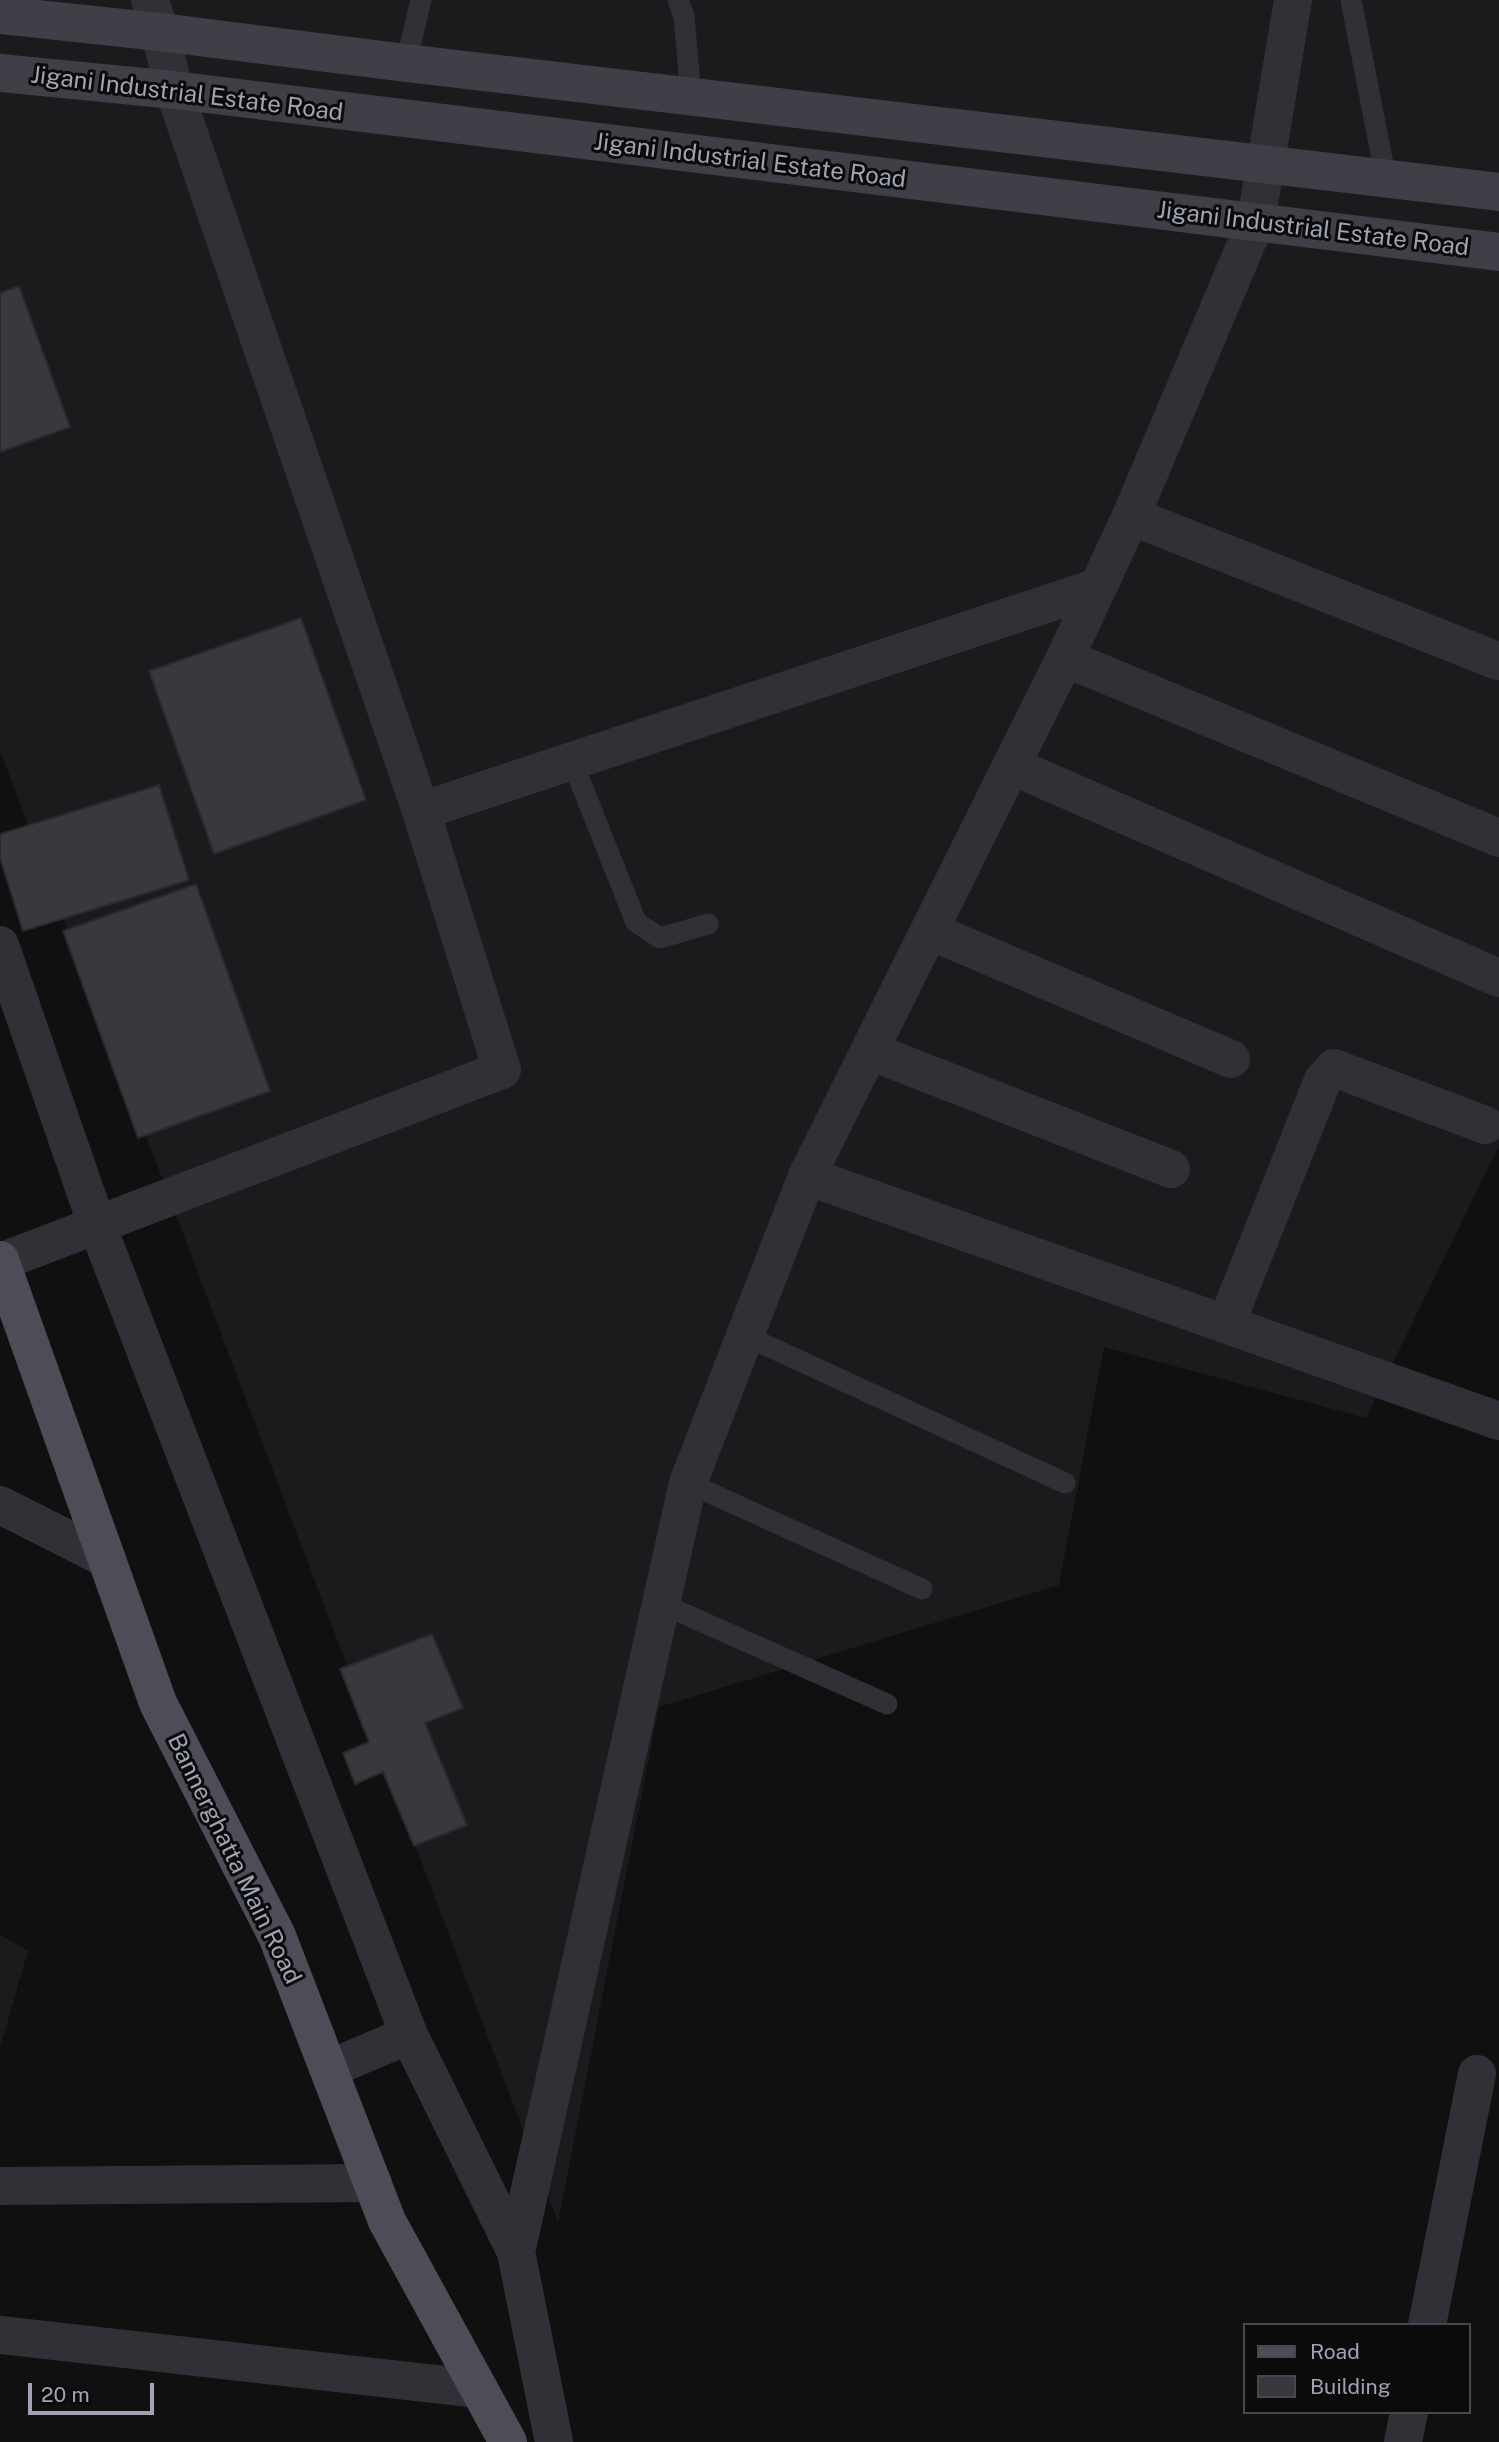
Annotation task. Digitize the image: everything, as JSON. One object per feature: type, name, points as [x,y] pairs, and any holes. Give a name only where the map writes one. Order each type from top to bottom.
[{"type":"main road","points":[[0,15],[155,16],[406,63],[1499,192]]},
{"type":"main road","name":"Jigani Industrial Estate Road","points":[[0,74],[174,90],[1499,252]]},
{"type":"main road","name":"Bannerghatta Main Road","points":[[0,1261],[158,1703],[277,1936],[387,2221],[508,2442]]},
{"type":"street","points":[[516,2252],[688,1483],[807,1176],[1065,658],[1131,516],[1256,221],[1293,0]]},
{"type":"street","points":[[0,1261],[502,1070],[421,811],[174,90],[155,16]]},
{"type":"street","points":[[1131,516],[1498,661]]},
{"type":"street","points":[[421,811],[1098,587]]},
{"type":"street","points":[[1065,658],[1499,838]]},
{"type":"street","points":[[1012,766],[1499,978]]},
{"type":"street","points":[[930,931],[1231,1059]]},
{"type":"street","points":[[0,944],[97,1225],[410,2035],[516,2252],[555,2442]]},
{"type":"street","points":[[870,1051],[1171,1170]]},
{"type":"street","points":[[1226,1324],[1323,1080],[1334,1068],[1485,1125]]},
{"type":"street","points":[[807,1176],[1499,1421]]},
{"type":"street","points":[[0,1505],[107,1559]]},
{"type":"street","points":[[329,2069],[410,2035]]},
{"type":"street","points":[[1427,2323],[1477,2074]]},
{"type":"street","points":[[0,2186],[373,2183]]},
{"type":"street","points":[[0,2335],[479,2389]]},
{"type":"street","points":[[1403,2442],[1409,2414]]},
{"type":"lane","points":[[406,63],[421,0]]},
{"type":"lane","points":[[678,0],[684,16],[691,97]]},
{"type":"lane","points":[[1351,0],[1386,179]]},
{"type":"lane","points":[[572,761],[636,922],[660,938],[708,924]]},
{"type":"lane","points":[[746,1336],[1065,1483]]},
{"type":"lane","points":[[688,1483],[922,1588]]},
{"type":"lane","points":[[662,1604],[887,1704]]},
{"type":"shaded area","points":[[0,0],[1499,0],[1499,1146],[1366,1418],[1104,1347],[1059,1585],[659,1707],[558,2222],[0,751]]},
{"type":"shaded area","points":[[0,1934],[28,1951],[0,2048]]},
{"type":"building","points":[[19,286],[70,427],[0,452],[0,293]]},
{"type":"building","points":[[301,618],[366,800],[214,854],[149,671]]},
{"type":"building","points":[[159,785],[189,880],[23,931],[0,858],[0,834]]},
{"type":"building","points":[[196,884],[270,1091],[138,1138],[63,931]]},
{"type":"building","points":[[432,1634],[463,1708],[425,1723],[467,1825],[414,1846],[383,1772],[355,1784],[343,1753],[369,1742],[340,1669]]}]
